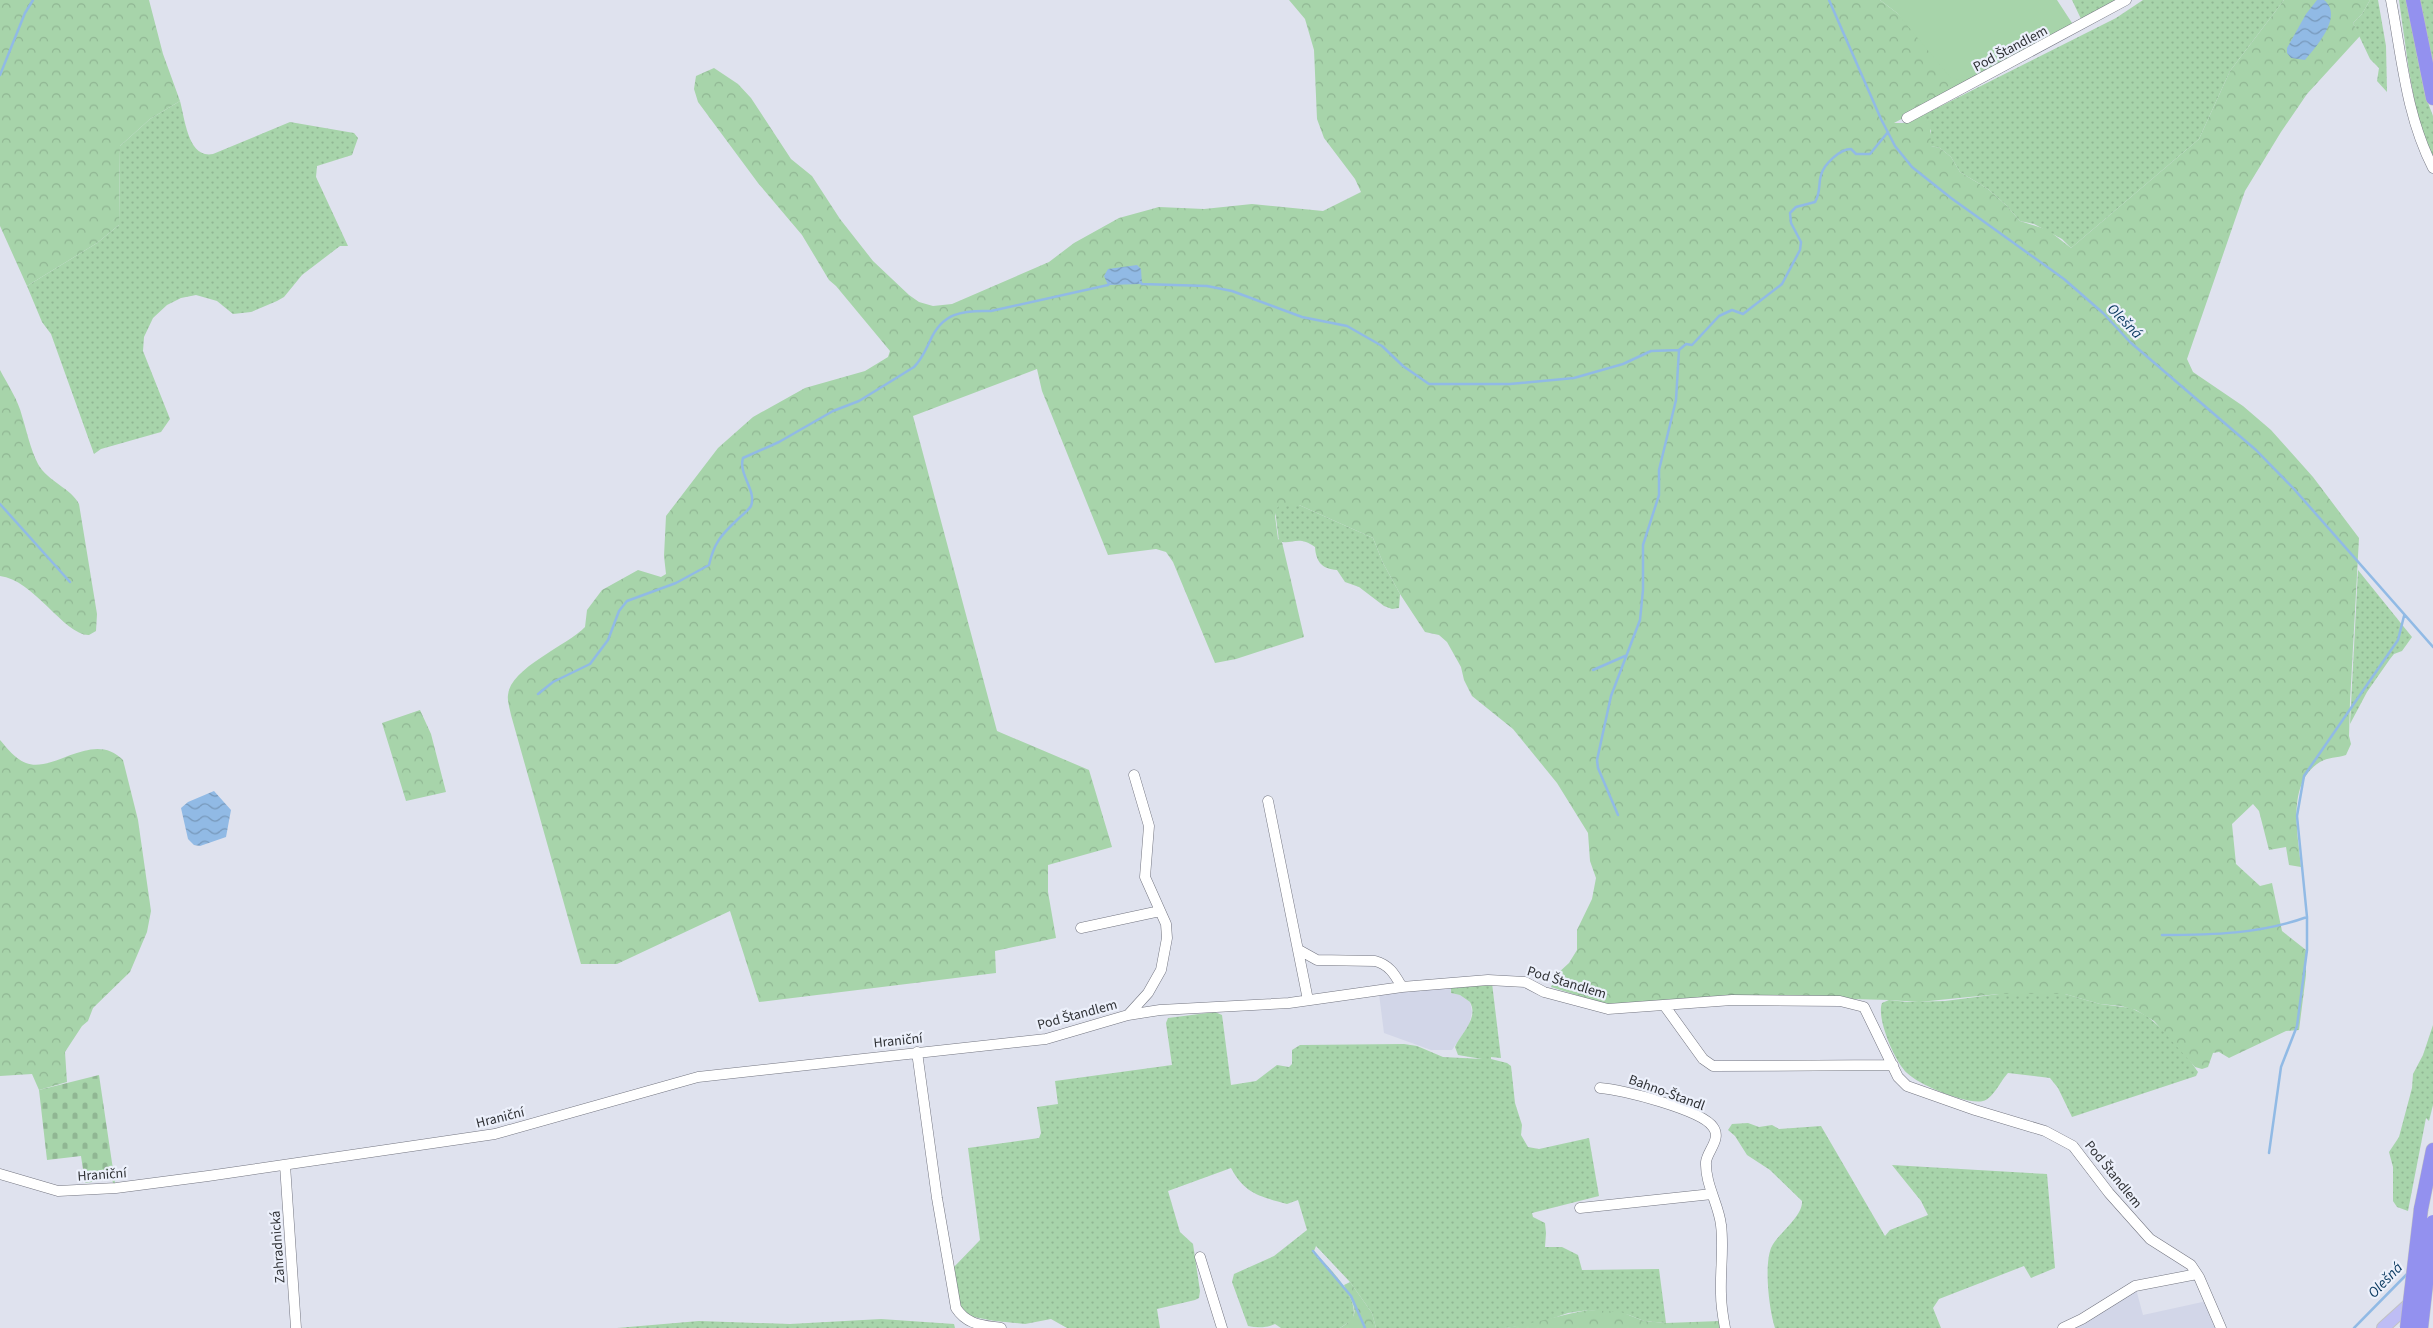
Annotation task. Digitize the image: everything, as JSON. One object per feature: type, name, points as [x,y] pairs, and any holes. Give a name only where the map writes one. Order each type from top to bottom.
[{"type":"highway","points":[[2412,0],[2433,98]]},
{"type":"highway","points":[[2406,1328],[2421,1209],[2433,1150]]},
{"type":"highway","points":[[2421,1328],[2433,1222]]},
{"type":"main road","points":[[2383,1328],[2433,1282]]},
{"type":"street","name":"Pod Štandlem","points":[[1907,118],[2126,0]]},
{"type":"street","points":[[2391,0],[2412,116],[2421,145],[2433,168]]},
{"type":"street","name":"Pod Štandlem","points":[[1128,1015],[1148,993],[1161,970],[1167,938],[1166,924],[1145,876],[1149,826],[1134,775]]},
{"type":"street","points":[[1268,801],[1308,1000]]},
{"type":"street","points":[[1081,928],[1160,912]]},
{"type":"street","points":[[1299,950],[1317,960],[1375,961],[1384,964],[1392,970],[1402,987]]},
{"type":"street","name":"Pod Štandlem","points":[[1005,1043],[1046,1038],[1128,1015],[1308,1000],[1402,987],[1488,980],[1524,982],[1544,992],[1608,1009],[1732,1000],[1853,1003],[1864,1008],[1898,1077],[1907,1086],[1974,1110],[2045,1131],[2073,1146],[2109,1193],[2150,1239],[2191,1265],[2197,1274],[2220,1328]]},
{"type":"street","points":[[1664,1005],[1703,1059],[1713,1066],[1892,1065]]},
{"type":"street","name":"Hraniční","points":[[0,1174],[58,1191],[116,1188],[495,1134],[698,1077],[1005,1043]]},
{"type":"street","points":[[916,1052],[937,1198],[956,1308],[962,1317],[970,1323],[1001,1328]]},
{"type":"street","name":"Bahno-Štandl","points":[[1600,1088],[1616,1089],[1676,1107],[1710,1123],[1715,1129],[1716,1136],[1706,1162],[1712,1194],[1721,1224],[1721,1295],[1725,1328]]},
{"type":"street","name":"Zahradnická","points":[[285,1165],[296,1328]]},
{"type":"street","points":[[1580,1208],[1712,1194]]},
{"type":"street","points":[[1200,1257],[1222,1328]]},
{"type":"street","points":[[2063,1328],[2135,1286],[2197,1274]]},
{"type":"shaded area","points":[[1451,988],[1451,993],[1460,995],[1470,1002],[1472,1012],[1469,1025],[1452,1050],[1431,1050],[1384,1033],[1379,994]]},
{"type":"shaded area","points":[[2136,1289],[2143,1315],[2207,1301],[2218,1328],[2070,1328]]},
{"type":"green space","points":[[0,0],[149,0],[163,54],[180,101],[150,119],[120,146],[119,225],[97,243],[27,286],[0,226]]},
{"type":"green space","points":[[1289,0],[1880,0],[1897,13],[1969,83],[1894,123],[1907,123],[1923,115],[1930,126],[1931,146],[1940,148],[1951,157],[1960,172],[1988,189],[2020,221],[2048,230],[2071,248],[2199,139],[2230,71],[2284,0],[2370,0],[2362,14],[2353,23],[2360,36],[2307,94],[2245,191],[2187,359],[2193,372],[2243,406],[2271,430],[2313,477],[2359,538],[2350,702],[2349,736],[2351,744],[2346,755],[2320,762],[2309,771],[2302,783],[2298,796],[2297,810],[2301,867],[2289,865],[2286,847],[2269,850],[2259,811],[2253,804],[2232,824],[2236,864],[2260,886],[2272,883],[2282,931],[2306,950],[2306,975],[2299,1030],[2286,1031],[2229,1058],[2219,1052],[2213,1053],[2208,1067],[2202,1069],[2195,1067],[2154,1021],[2136,1010],[2100,1004],[2065,994],[1999,994],[1919,1002],[1744,996],[1614,1007],[1551,987],[1557,974],[1569,963],[1577,950],[1577,930],[1592,899],[1596,878],[1590,861],[1588,833],[1557,783],[1513,729],[1472,696],[1464,680],[1461,667],[1447,642],[1439,635],[1425,632],[1400,594],[1383,563],[1373,538],[1299,505],[1278,506],[1275,516],[1278,539],[1282,542],[1304,637],[1236,659],[1215,663],[1173,562],[1166,552],[1156,549],[1108,555],[1042,391],[1037,369],[913,416],[997,731],[1089,770],[1112,847],[1048,865],[1048,892],[1056,938],[995,951],[996,973],[759,1002],[730,911],[617,964],[581,964],[511,715],[508,695],[511,685],[529,666],[585,627],[587,610],[602,590],[638,570],[661,577],[666,574],[664,556],[666,516],[718,448],[753,417],[805,388],[865,371],[888,357],[890,351],[829,280],[802,235],[758,183],[698,102],[694,89],[696,76],[714,68],[738,84],[751,98],[791,159],[812,176],[840,219],[873,261],[919,302],[933,306],[952,304],[1049,262],[1074,243],[1119,218],[1159,207],[1204,209],[1252,204],[1323,211],[1361,192],[1355,179],[1324,138],[1317,119],[1314,50],[1305,19]]},
{"type":"green space","points":[[1880,0],[2057,0],[2074,26],[1969,83],[1950,77],[1897,13]]},
{"type":"green space","points":[[2072,0],[2117,0],[2082,21]]},
{"type":"green space","points":[[2143,0],[2284,0],[2230,71],[2199,139],[2071,248],[2062,239],[2034,224],[2020,221],[1988,189],[1960,172],[1951,157],[1940,148],[1931,146],[1929,138],[1931,131],[1923,115],[2116,18]]},
{"type":"green space","points":[[2370,0],[2378,0],[2386,46],[2387,92],[2377,81],[2379,68],[2370,59],[2353,23],[2362,14]]},
{"type":"green space","points":[[2399,0],[2406,0],[2425,95],[2433,116],[2433,157],[2419,125]]},
{"type":"green space","points":[[2420,0],[2433,0],[2433,76]]},
{"type":"green space","points":[[180,101],[189,136],[198,150],[205,154],[213,154],[290,122],[354,133],[358,138],[352,155],[317,166],[316,177],[348,246],[340,246],[302,275],[284,297],[251,312],[233,314],[217,301],[196,295],[181,298],[167,305],[153,318],[144,337],[143,351],[170,419],[161,432],[101,449],[94,454],[51,334],[42,322],[27,286],[97,243],[119,225],[120,146],[150,119]]},
{"type":"green space","points":[[0,370],[18,404],[38,464],[47,476],[71,494],[79,504],[97,614],[96,631],[89,635],[80,633],[70,627],[36,596],[12,579],[0,576]]},
{"type":"green space","points":[[1282,504],[1299,505],[1373,538],[1383,563],[1400,594],[1399,608],[1392,609],[1384,606],[1359,587],[1345,582],[1337,570],[1327,568],[1318,561],[1315,547],[1309,543],[1304,541],[1279,541],[1275,510]]},
{"type":"green space","points":[[2358,570],[2412,637],[2402,651],[2394,654],[2390,659],[2367,692],[2350,724]]},
{"type":"green space","points":[[420,710],[431,734],[446,792],[406,801],[382,723]]},
{"type":"green space","points":[[0,740],[18,759],[37,765],[86,750],[99,749],[111,752],[123,760],[138,820],[151,911],[147,932],[130,972],[93,1008],[88,1021],[82,1026],[65,1052],[67,1082],[39,1090],[32,1074],[0,1076]]},
{"type":"green space","points":[[1492,983],[1501,1058],[1491,1057],[1491,1059],[1507,1063],[1511,1066],[1515,1103],[1522,1125],[1521,1135],[1528,1147],[1539,1149],[1589,1138],[1599,1196],[1532,1213],[1533,1217],[1545,1223],[1545,1247],[1562,1247],[1578,1255],[1582,1270],[1659,1269],[1666,1323],[1644,1321],[1629,1315],[1588,1310],[1568,1313],[1536,1324],[1505,1328],[1376,1328],[1372,1313],[1350,1282],[1316,1246],[1314,1251],[1336,1276],[1349,1295],[1354,1312],[1352,1320],[1340,1328],[1281,1328],[1275,1324],[1262,1327],[1248,1326],[1232,1282],[1234,1274],[1274,1256],[1307,1230],[1298,1200],[1287,1204],[1254,1193],[1247,1189],[1231,1168],[1168,1191],[1180,1232],[1193,1244],[1200,1291],[1199,1298],[1195,1300],[1157,1309],[1160,1328],[1067,1328],[1051,1319],[1025,1324],[995,1321],[968,1316],[959,1304],[953,1268],[980,1240],[968,1148],[1039,1138],[1041,1133],[1037,1107],[1058,1104],[1055,1081],[1172,1065],[1166,1023],[1168,1018],[1215,1012],[1222,1015],[1231,1085],[1256,1081],[1277,1065],[1289,1067],[1292,1064],[1292,1050],[1300,1045],[1404,1044],[1417,1046],[1443,1057],[1482,1059],[1458,1055],[1455,1047],[1471,1020],[1472,1008],[1470,1002],[1460,995],[1451,993],[1451,988]]},
{"type":"green space","points":[[1999,994],[2065,994],[2100,1004],[2131,1008],[2147,1016],[2164,1031],[2186,1055],[2198,1072],[2196,1076],[2072,1117],[2058,1088],[2050,1078],[2008,1073],[1987,1100],[1966,1100],[1944,1093],[1913,1078],[1897,1060],[1884,1029],[1881,1010],[1882,1003],[1889,1000],[1907,1002],[1945,1001]]},
{"type":"green space","points":[[2433,1025],[2433,1105],[2429,1121],[2426,1118],[2408,1211],[2397,1207],[2393,1201],[2393,1167],[2389,1152],[2399,1137],[2412,1088],[2413,1074],[2423,1055]]},
{"type":"green space","points":[[99,1075],[115,1183],[113,1183],[112,1179],[85,1183],[81,1156],[47,1160],[39,1090]]},
{"type":"green space","points":[[1748,1123],[1759,1127],[1772,1125],[1779,1129],[1821,1126],[1885,1236],[1890,1230],[1928,1215],[1921,1201],[1892,1165],[2047,1174],[2055,1268],[2031,1278],[2024,1266],[1939,1299],[1933,1308],[1941,1328],[1775,1328],[1768,1288],[1769,1256],[1774,1243],[1798,1213],[1802,1201],[1770,1170],[1747,1155],[1735,1136],[1728,1130],[1732,1124]]},
{"type":"green space","points":[[1350,1282],[1372,1313],[1376,1328],[1340,1328],[1354,1314],[1353,1304],[1344,1285]]},
{"type":"green space","points":[[1588,1310],[1621,1312],[1644,1321],[1666,1323],[1720,1321],[1721,1328],[1505,1328]]},
{"type":"green space","points":[[881,1319],[954,1324],[955,1328],[617,1328],[699,1321],[790,1324]]},
{"type":"water","points":[[2317,0],[2324,0],[2329,7],[2331,14],[2330,23],[2321,40],[2305,60],[2291,58],[2287,53],[2287,48],[2306,14]]},
{"type":"water","points":[[1137,265],[1141,269],[1142,284],[1108,285],[1104,276],[1108,269]]},
{"type":"water","points":[[214,791],[231,810],[226,837],[200,846],[194,845],[188,839],[181,808],[188,802]]},
{"type":"waterway","points":[[0,75],[25,13],[33,0]]},
{"type":"waterway","name":"Olešná","points":[[1829,0],[1881,119],[1895,146],[1912,167],[1951,198],[2064,279],[2103,313],[2130,342],[2256,450],[2294,489],[2433,647]]},
{"type":"waterway","points":[[1140,282],[1142,284],[1207,286],[1232,291],[1302,317],[1347,326],[1382,346],[1403,366],[1429,384],[1510,384],[1574,378],[1623,364],[1651,351],[1679,350],[1686,344],[1692,345],[1719,316],[1732,310],[1743,314],[1782,284],[1800,250],[1801,242],[1791,223],[1790,213],[1796,207],[1815,202],[1825,166],[1833,158],[1851,149],[1856,154],[1870,154],[1888,132]]},
{"type":"waterway","points":[[538,694],[553,682],[590,664],[608,640],[619,611],[627,601],[676,583],[709,565],[719,540],[751,506],[752,494],[743,470],[743,458],[779,442],[833,411],[859,401],[914,367],[941,324],[954,315],[971,311],[991,311],[1110,283]]},
{"type":"waterway","points":[[1618,815],[1598,768],[1597,760],[1611,696],[1640,620],[1643,590],[1643,545],[1659,495],[1659,470],[1676,400],[1679,350]]},
{"type":"waterway","points":[[0,504],[70,582]]},
{"type":"waterway","points":[[2269,1153],[2281,1067],[2297,1026],[2307,950],[2307,917],[2297,816],[2304,776],[2398,640],[2404,616]]},
{"type":"waterway","points":[[1593,670],[1625,656]]},
{"type":"waterway","points":[[2162,935],[2199,935],[2254,930],[2289,923],[2307,917]]},
{"type":"waterway","points":[[1313,1251],[1351,1296],[1365,1328]]},
{"type":"waterway","name":"Olešná","points":[[2354,1328],[2409,1272]]}]
